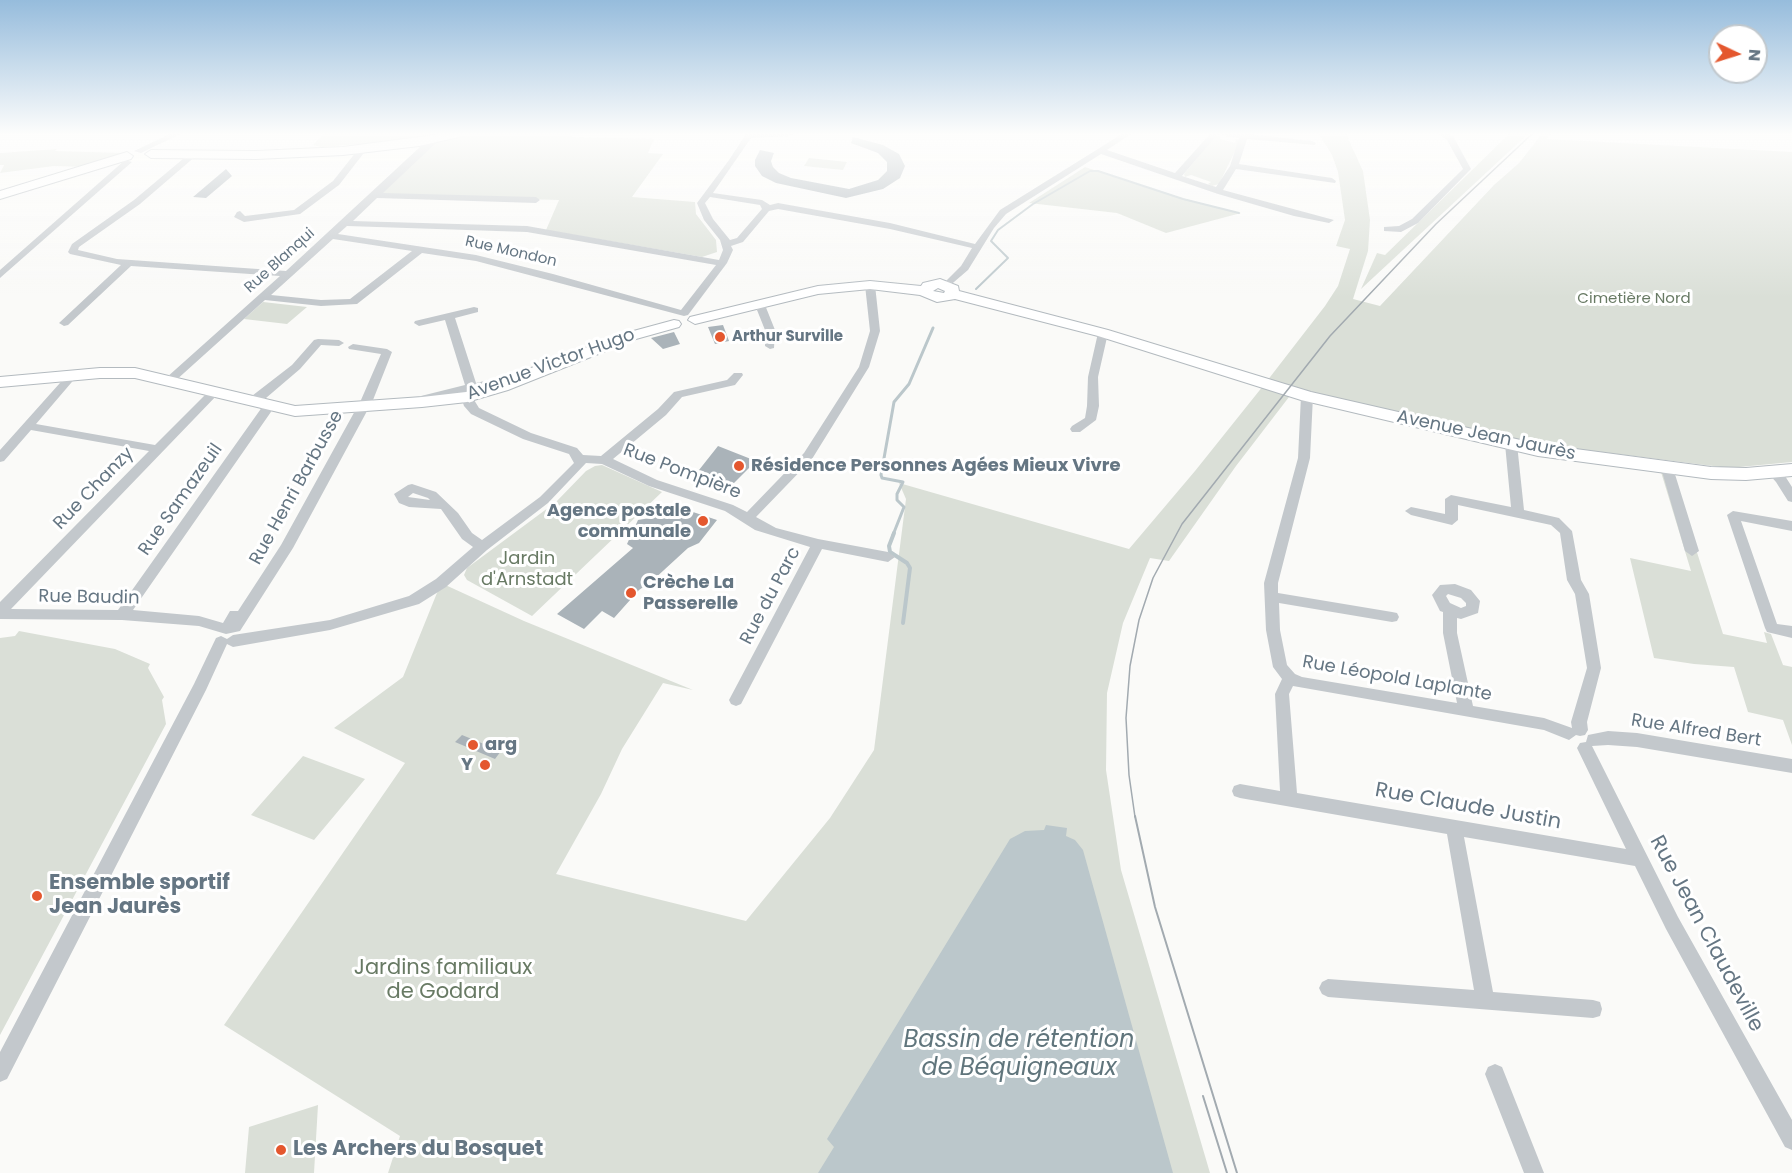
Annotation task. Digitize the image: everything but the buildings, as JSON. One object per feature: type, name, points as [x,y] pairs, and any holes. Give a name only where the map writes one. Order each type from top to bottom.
[{"type":"street","points":[[0,195],[20,189]]},
{"type":"street","points":[[0,275],[100,189]]},
{"type":"street","points":[[153,189],[73,249],[76,253],[129,263],[288,274]]},
{"type":"street","points":[[240,214],[239,217],[243,219],[297,212],[328,189]]},
{"type":"street","name":"Rue Blanqui","points":[[170,380],[381,189]]},
{"type":"street","points":[[683,317],[722,263],[728,250],[727,244],[701,207],[710,189]]},
{"type":"street","points":[[950,289],[993,222],[1011,206],[1039,189]]},
{"type":"street","points":[[1215,189],[1297,214],[1329,220]]},
{"type":"street","points":[[1387,230],[1401,229],[1415,221],[1447,189]]},
{"type":"street","points":[[706,194],[762,203],[766,209]]},
{"type":"street","points":[[374,195],[536,200]]},
{"type":"street","points":[[727,244],[740,240],[766,209],[778,206],[859,220],[978,247]]},
{"type":"street","points":[[345,223],[527,229],[722,263]]},
{"type":"street","name":"Rue Mondon","points":[[331,236],[476,258],[540,274],[683,317]]},
{"type":"street","points":[[262,297],[321,303],[353,302],[419,250]]},
{"type":"street","points":[[64,323],[129,263]]},
{"type":"street","name":"Avenue Victor Hugo","points":[[0,382],[127,372],[303,412],[422,402],[502,386],[683,317],[760,304],[818,290],[870,285],[926,291],[929,296],[937,298],[946,297],[950,289]]},
{"type":"street","name":"Rue Pompière","points":[[580,459],[604,460],[653,483],[729,508],[748,518],[808,456],[864,367],[875,331],[870,285]]},
{"type":"street","name":"Avenue Jean Jaurès","points":[[950,289],[1103,333],[1285,392],[1511,444],[1552,452],[1722,474],[1792,470]]},
{"type":"street","points":[[760,304],[770,330],[770,346]]},
{"type":"street","points":[[419,323],[474,310]]},
{"type":"street","points":[[0,1072],[229,636],[268,635],[330,625],[414,600],[441,583],[482,547],[544,500],[580,464],[580,459],[573,451],[528,436],[470,406],[469,391],[449,316]]},
{"type":"street","points":[[1076,429],[1090,420],[1093,406],[1093,377],[1103,333]]},
{"type":"street","points":[[252,402],[296,367],[318,342],[339,343]]},
{"type":"street","name":"Rue Henri Barbusse","points":[[229,636],[276,566],[363,407],[387,352],[353,347]]},
{"type":"street","points":[[604,460],[662,412],[678,394],[731,383],[738,375]]},
{"type":"street","points":[[0,458],[72,376]]},
{"type":"street","name":"Rue Chanzy","points":[[0,612],[214,392]]},
{"type":"street","name":"Rue Léopold Laplante","points":[[1307,396],[1304,458],[1271,583],[1273,630],[1280,667],[1290,678],[1300,683],[1466,710],[1575,731]]},
{"type":"street","name":"Rue Samazeuil","points":[[122,615],[269,406]]},
{"type":"street","points":[[28,426],[158,449]]},
{"type":"street","points":[[1511,444],[1518,513]]},
{"type":"street","points":[[1667,468],[1692,551]]},
{"type":"street","points":[[1773,472],[1781,479],[1792,498]]},
{"type":"street","points":[[1411,512],[1452,520],[1451,499],[1555,520],[1566,531],[1574,580],[1582,594],[1594,668],[1573,743],[1589,744]]},
{"type":"street","points":[[444,505],[467,536],[482,547]]},
{"type":"street","points":[[1792,526],[1733,515],[1772,628],[1792,632]]},
{"type":"street","name":"Rue du Parc","points":[[736,700],[818,544],[773,532],[760,527],[748,518]]},
{"type":"street","points":[[818,544],[888,557]]},
{"type":"street","name":"Rue Henri Barbusse","points":[[229,636],[238,610],[262,587]]},
{"type":"street","points":[[1271,597],[1392,618]]},
{"type":"street","name":"Rue Henri Barbusse","points":[[199,621],[238,610]]},
{"type":"street","points":[[1450,610],[1449,633],[1466,710]]},
{"type":"street","name":"Rue Baudin","points":[[0,612],[122,615],[199,621],[229,636]]},
{"type":"street","name":"Rue Baudin","points":[[176,619],[229,636]]},
{"type":"street","points":[[1288,800],[1282,694],[1290,678]]},
{"type":"street","name":"Rue Alfred Bert","points":[[1589,744],[1608,738],[1637,740],[1792,766]]},
{"type":"street","name":"Rue Jean Claudeville","points":[[1589,744],[1672,923],[1792,1140]]},
{"type":"street","name":"Rue Claude Justin","points":[[1240,791],[1641,859]]},
{"type":"street","points":[[1454,827],[1485,1001]]},
{"type":"street","points":[[1328,988],[1593,1009]]},
{"type":"street","points":[[1495,1074],[1534,1173]]},
{"type":"green space","points":[[381,189],[638,189],[632,197],[695,202],[696,214],[716,240],[717,252],[702,257],[546,230],[559,200],[374,195]]},
{"type":"green space","points":[[1051,189],[1153,189],[1241,213],[1166,233],[1117,213],[1029,203]]},
{"type":"green space","points":[[1340,189],[1366,189],[1370,220],[1368,251],[1353,299],[1380,306],[1490,189],[1792,189],[1792,462],[1729,468],[1538,444],[1304,390],[1289,397],[1236,466],[1169,561],[1150,558],[1123,623],[1107,693],[1106,770],[1121,870],[1210,1173],[388,1173],[400,1136],[224,1025],[405,763],[334,728],[403,677],[441,583],[524,621],[693,690],[663,683],[622,749],[601,794],[556,874],[746,921],[830,818],[874,750],[906,499],[899,483],[1129,549],[1195,471],[1325,306],[1338,286],[1350,249],[1336,246],[1345,220]]},
{"type":"green space","points":[[1453,189],[1469,189],[1361,289],[1377,253],[1385,255]]},
{"type":"green space","points":[[263,302],[307,307],[287,324],[244,319]]},
{"type":"green space","name":"Jardin d'Arnstadt","points":[[602,465],[662,492],[532,616],[467,580],[464,575],[467,568],[556,502],[586,471]]},
{"type":"green space","points":[[1661,472],[1672,474],[1723,634],[1767,643],[1764,632],[1771,634],[1783,665],[1792,667],[1792,745],[1783,720],[1748,712],[1734,667],[1654,658],[1630,558],[1691,571]]},
{"type":"green space","name":"Ensemble sportif Jean Jaurès","points":[[19,631],[115,649],[150,664],[148,668],[164,697],[162,700],[166,724],[0,1035],[0,638],[15,636]]},
{"type":"green space","points":[[303,756],[365,779],[314,840],[251,815]]},
{"type":"green space","name":"Les Archers du Bosquet","points":[[318,1105],[314,1173],[245,1173],[249,1127]]},
{"type":"water","name":"Bassin de rétention de Béquigneaux","points":[[1046,825],[1067,828],[1066,836],[1075,840],[1083,850],[1173,1173],[818,1173],[834,1147],[827,1139],[1010,839],[1025,831],[1044,830]]},
{"type":"waterway","points":[[976,289],[1008,258],[991,241],[998,230],[1033,204],[1059,189]]},
{"type":"waterway","points":[[1152,189],[1239,213]]},
{"type":"waterway","points":[[893,535],[904,507],[897,500],[897,494],[903,482],[882,478],[881,475],[894,402],[909,384],[933,328]]},
{"type":"waterway","points":[[894,533],[889,546],[890,552],[907,563],[910,568],[903,623]]},
{"type":"tram line","points":[[1135,817],[1129,775],[1126,718],[1130,666],[1139,620],[1153,578],[1182,524],[1330,336],[1436,224],[1474,189]]},
{"type":"tram line","points":[[1135,816],[1155,907],[1237,1173]]},
{"type":"tram line","points":[[1203,1096],[1227,1173]]},
{"type":"place","name":"Arthur Surville","points":[[720,337]]},
{"type":"place","name":"Résidence Personnes Agées Mieux Vivre","points":[[739,466]]},
{"type":"place","name":"Agence postale communale","points":[[703,521]]},
{"type":"place","name":"Crèche La Passerelle","points":[[631,593]]},
{"type":"place","name":"arg","points":[[473,745]]},
{"type":"place","name":"Y","points":[[485,765]]},
{"type":"place","name":"Ensemble sportif Jean Jaurès","points":[[37,896]]},
{"type":"place","name":"Les Archers du Bosquet","points":[[281,1150]]},
{"type":"park label","name":"Cimetière Nord","points":[[1634,299]]},
{"type":"park label","name":"Jardins familiaux de Godard","points":[[443,981]]}]
